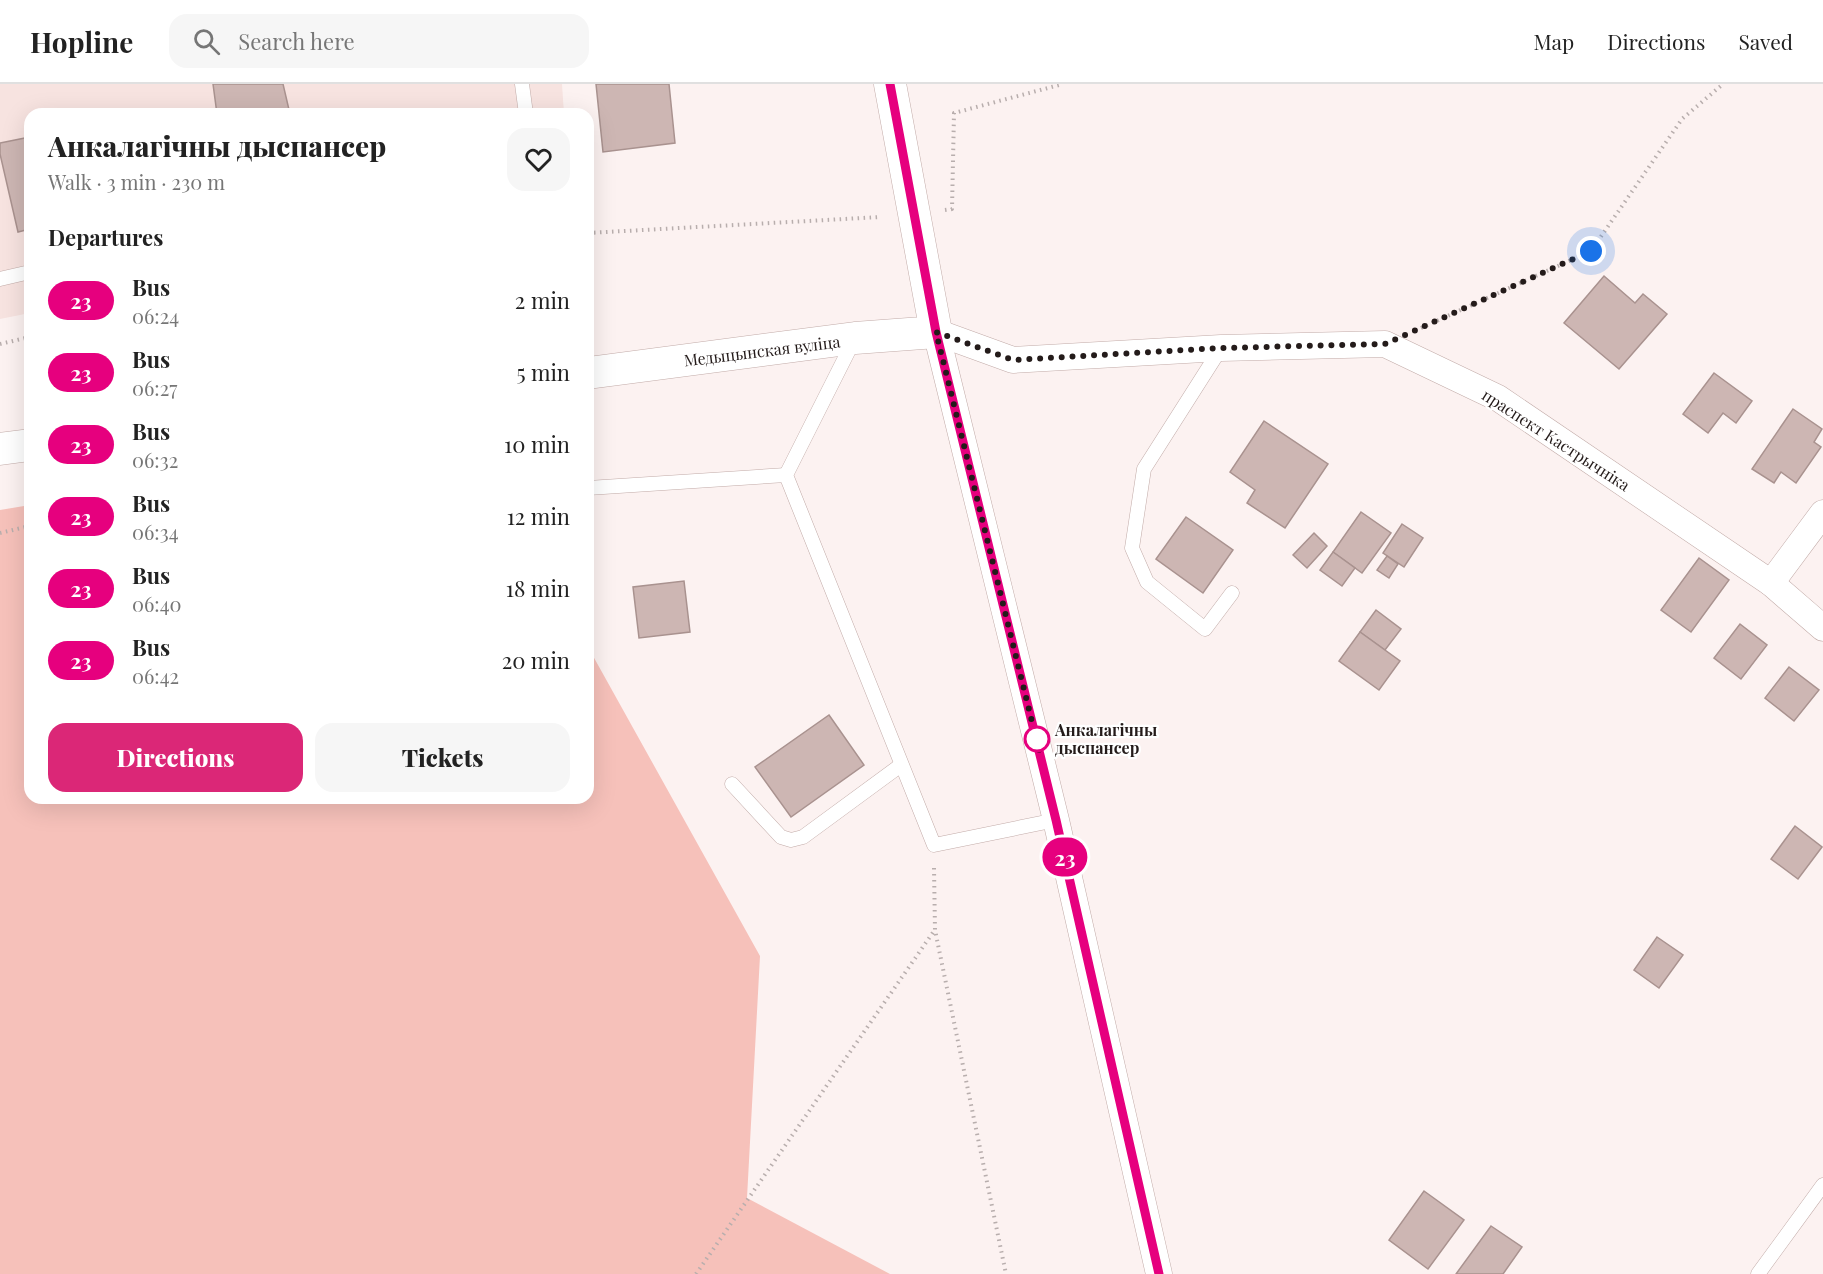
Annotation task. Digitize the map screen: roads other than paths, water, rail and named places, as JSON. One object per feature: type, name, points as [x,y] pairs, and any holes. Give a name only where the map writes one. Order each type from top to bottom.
[{"type":"street","points":[[890,84],[936,332],[1056,820],[1159,1274]]},
{"type":"street","name":"Медыцынская вуліца","points":[[594,372],[855,338],[936,332]]},
{"type":"street","name":"праспект Кастрычніка","points":[[936,332],[1013,360],[1221,348],[1385,344],[1498,398],[1771,583],[1823,628]]},
{"type":"street","points":[[0,449],[24,446]]},
{"type":"street","points":[[1771,583],[1823,513]]},
{"type":"lane","points":[[522,84],[525,108]]},
{"type":"lane","points":[[0,279],[24,273]]},
{"type":"lane","points":[[855,338],[786,475],[934,845],[1056,820]]},
{"type":"lane","points":[[1221,348],[1144,469],[1132,549],[1147,582],[1205,629],[1232,593]]},
{"type":"lane","points":[[594,488],[786,475]]},
{"type":"lane","points":[[732,784],[781,837],[791,840],[803,837],[902,765]]},
{"type":"lane","points":[[1758,1274],[1823,1185]]},
{"type":"place","name":"Анкалагічны дыспансер","points":[[1037,739]]}]
